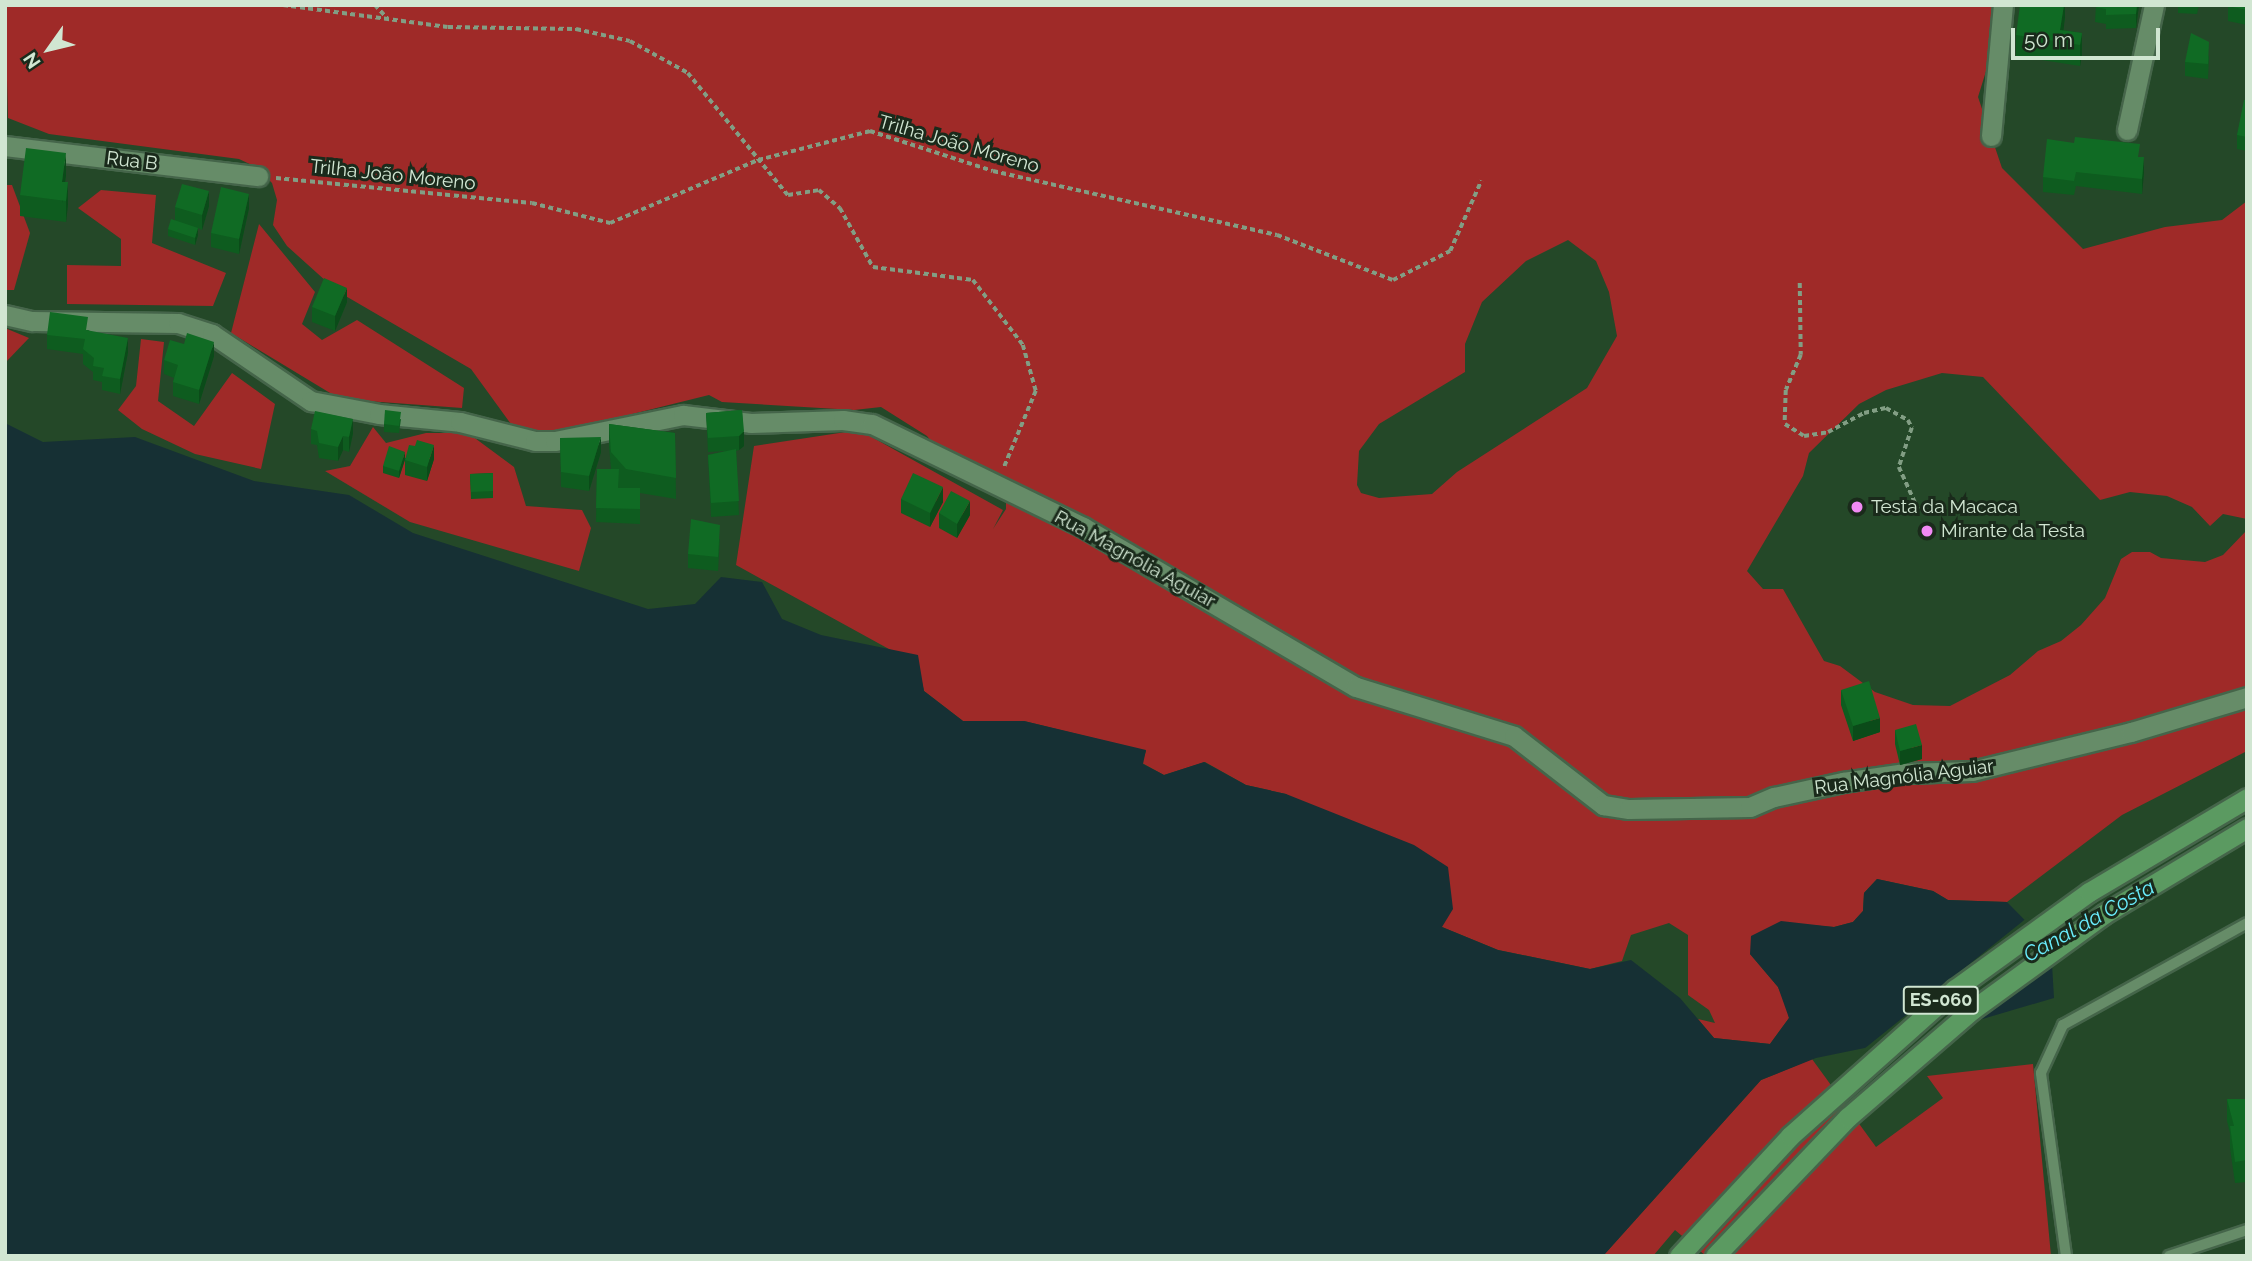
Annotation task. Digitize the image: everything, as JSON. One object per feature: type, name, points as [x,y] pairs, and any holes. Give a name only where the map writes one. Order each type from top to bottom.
[{"type":"main road","name":"ES-060","points":[[1679,1256],[1790,1136],[1955,989],[2089,892],[2247,798]]},
{"type":"main road","name":"ES-060","points":[[1715,1256],[1848,1117],[1972,1010],[2104,914],[2247,828]]},
{"type":"street","points":[[1991,136],[2003,5]]},
{"type":"street","points":[[2127,130],[2154,5]]},
{"type":"street","name":"Rua B","points":[[6,144],[258,176]]},
{"type":"street","name":"Rua Magnólia Aguiar","points":[[5,316],[32,321],[178,323],[212,334],[311,401],[379,414],[460,422],[535,441],[555,441],[683,415],[751,423],[843,420],[872,425],[1083,527],[1356,687],[1514,736],[1603,805],[1629,809],[1750,807],[1774,797],[1843,782],[1905,772],[1972,771],[2130,732],[2247,697]]},
{"type":"lane","points":[[2066,1256],[2040,1073],[2063,1025],[2247,923]]},
{"type":"lane","points":[[2169,1256],[2247,1230]]},
{"type":"path","points":[[283,5],[448,27],[576,29],[630,41],[688,73],[788,195],[819,190],[840,208],[873,267],[973,280],[1023,345],[1036,391],[997,486]]},
{"type":"path","points":[[375,5],[388,19]]},
{"type":"path","name":"Trilha João Moreno","points":[[258,176],[532,203],[610,223],[758,160],[870,131],[993,171],[1277,236],[1393,280],[1450,251],[1481,181]]},
{"type":"path","points":[[1800,283],[1801,355],[1786,390],[1782,410],[1785,424],[1804,436],[1828,432],[1864,412],[1886,408],[1908,420],[1912,428],[1899,467],[1918,509]]},
{"type":"shaded area","points":[[5,5],[1993,5],[1987,68],[1978,97],[2002,168],[2083,249],[2165,227],[2222,220],[2247,201],[2247,519],[2223,514],[2210,526],[2192,507],[2167,496],[2130,492],[2100,500],[1983,377],[1942,373],[1886,390],[1859,404],[1809,453],[1803,476],[1747,571],[1763,589],[1783,589],[1824,661],[1840,666],[1875,692],[1913,705],[1950,706],[2010,675],[2038,651],[2061,641],[2081,625],[2105,598],[2121,559],[2132,552],[2150,552],[2161,558],[2205,562],[2223,555],[2247,530],[2247,751],[2122,815],[2007,902],[1948,900],[1933,891],[1877,879],[1864,893],[1863,911],[1853,922],[1834,927],[1809,925],[1750,954],[1778,987],[1787,1007],[1789,1018],[1770,1044],[1714,1038],[1698,1019],[1715,1023],[1709,1010],[1688,995],[1688,935],[1669,923],[1631,935],[1622,961],[1590,969],[1498,950],[1442,927],[1286,794],[1246,785],[1205,762],[1164,775],[1142,763],[1146,751],[1024,721],[963,721],[924,691],[918,665],[736,565],[754,446],[859,430],[1003,510],[993,529],[1006,509],[1006,494],[990,469],[935,446],[927,436],[881,407],[854,410],[722,402],[709,395],[596,423],[574,433],[530,432],[511,424],[471,369],[337,291],[287,246],[273,225],[277,200],[272,183],[256,167],[239,159],[49,134],[8,118]],"holes":[[[1568,240],[1596,261],[1609,292],[1617,336],[1587,388],[1457,472],[1432,494],[1379,498],[1361,493],[1357,485],[1359,451],[1379,424],[1465,372],[1465,344],[1482,302],[1526,261]]]},
{"type":"shaded area","points":[[5,185],[12,185],[30,233],[14,290],[5,290]]},
{"type":"shaded area","points":[[101,190],[156,195],[152,243],[226,273],[213,306],[67,304],[67,265],[121,266],[121,239],[78,208]]},
{"type":"shaded area","points":[[259,224],[315,292],[302,324],[322,340],[357,320],[464,388],[462,408],[340,399],[231,333]]},
{"type":"shaded area","points":[[5,328],[29,338],[5,363]]},
{"type":"shaded area","points":[[141,339],[164,342],[158,401],[194,426],[232,373],[275,404],[261,469],[195,454],[142,429],[118,410],[136,386]]},
{"type":"shaded area","points":[[373,427],[386,443],[426,433],[468,433],[514,467],[526,506],[582,510],[591,528],[579,571],[410,522],[325,471],[350,466]]},
{"type":"shaded area","points":[[1812,1059],[1876,1147],[1943,1098],[1927,1076],[2033,1064],[2051,1256],[1706,1256],[1675,1230],[1653,1256],[1603,1256],[1761,1080]]},
{"type":"water","points":[[5,423],[43,442],[135,437],[254,481],[349,495],[413,533],[648,609],[695,604],[721,577],[762,582],[782,619],[821,635],[918,655],[924,691],[963,721],[1024,721],[1146,750],[1143,764],[1164,775],[1204,762],[1246,785],[1286,794],[1414,845],[1448,867],[1453,909],[1442,927],[1498,950],[1590,969],[1631,960],[1680,998],[1714,1038],[1770,1044],[1789,1018],[1778,987],[1750,954],[1751,936],[1781,921],[1834,927],[1853,922],[1863,911],[1864,893],[1877,879],[1933,891],[1948,900],[2007,902],[2051,947],[2054,998],[1928,1035],[1816,1058],[1761,1080],[1603,1256],[5,1256]]},
{"type":"pier","points":[[2028,917],[2054,946],[2055,962],[1968,1028],[1859,1053]]},
{"type":"building","points":[[2020,5],[2064,5],[2060,30],[2082,33],[2080,45],[2016,35]]},
{"type":"building","points":[[2137,5],[2136,14],[2106,15],[2106,9],[2095,7]]},
{"type":"building","points":[[2247,5],[2247,10],[2228,6]]},
{"type":"building","points":[[2191,33],[2209,42],[2208,64],[2185,62]]},
{"type":"building","points":[[2244,100],[2247,100],[2247,137],[2237,135]]},
{"type":"building","points":[[2075,137],[2140,144],[2138,157],[2144,157],[2142,179],[2076,172],[2074,181],[2043,177],[2047,139],[2074,143]]},
{"type":"building","points":[[26,148],[66,153],[62,182],[68,182],[66,201],[20,195]]},
{"type":"building","points":[[182,184],[209,191],[202,215],[175,207]]},
{"type":"building","points":[[221,187],[249,194],[239,239],[211,233]]},
{"type":"building","points":[[171,219],[198,228],[195,238],[168,229]]},
{"type":"building","points":[[324,278],[347,288],[335,316],[312,307]]},
{"type":"building","points":[[50,312],[88,317],[86,330],[128,338],[120,379],[102,376],[104,368],[93,366],[94,358],[83,349],[85,339],[47,335]]},
{"type":"building","points":[[187,333],[214,342],[199,390],[173,382],[178,365],[164,360],[170,340],[184,344]]},
{"type":"building","points":[[385,410],[401,412],[399,426],[384,424]]},
{"type":"building","points":[[742,410],[744,431],[739,436],[708,438],[706,413]]},
{"type":"building","points":[[315,411],[353,419],[349,437],[343,436],[338,447],[319,443],[317,431],[311,429]]},
{"type":"building","points":[[609,424],[675,433],[676,478],[626,469],[611,452]]},
{"type":"building","points":[[601,437],[589,476],[561,472],[560,438]]},
{"type":"building","points":[[417,440],[434,445],[427,467],[405,460],[409,445],[415,446]]},
{"type":"building","points":[[389,446],[405,452],[399,471],[383,466]]},
{"type":"building","points":[[736,449],[739,501],[711,503],[708,455]]},
{"type":"building","points":[[597,469],[619,469],[618,488],[640,488],[640,509],[596,508]]},
{"type":"building","points":[[493,473],[493,491],[471,492],[470,474]]},
{"type":"building","points":[[913,473],[943,487],[930,513],[901,499]]},
{"type":"building","points":[[951,491],[970,501],[957,524],[939,513]]},
{"type":"building","points":[[691,519],[720,525],[718,557],[688,554]]},
{"type":"building","points":[[1869,681],[1880,718],[1853,726],[1841,690]]},
{"type":"building","points":[[1916,724],[1922,745],[1900,751],[1895,730]]},
{"type":"building","points":[[2227,1099],[2247,1099],[2247,1160],[2235,1162],[2230,1126],[2234,1126]]},
{"type":"place","name":"Testa da Macaca","points":[[1857,507]]},
{"type":"place","name":"Mirante da Testa","points":[[1927,531]]},
{"type":"water label","name":"Canal da Costa","points":[[2089,921]]}]
